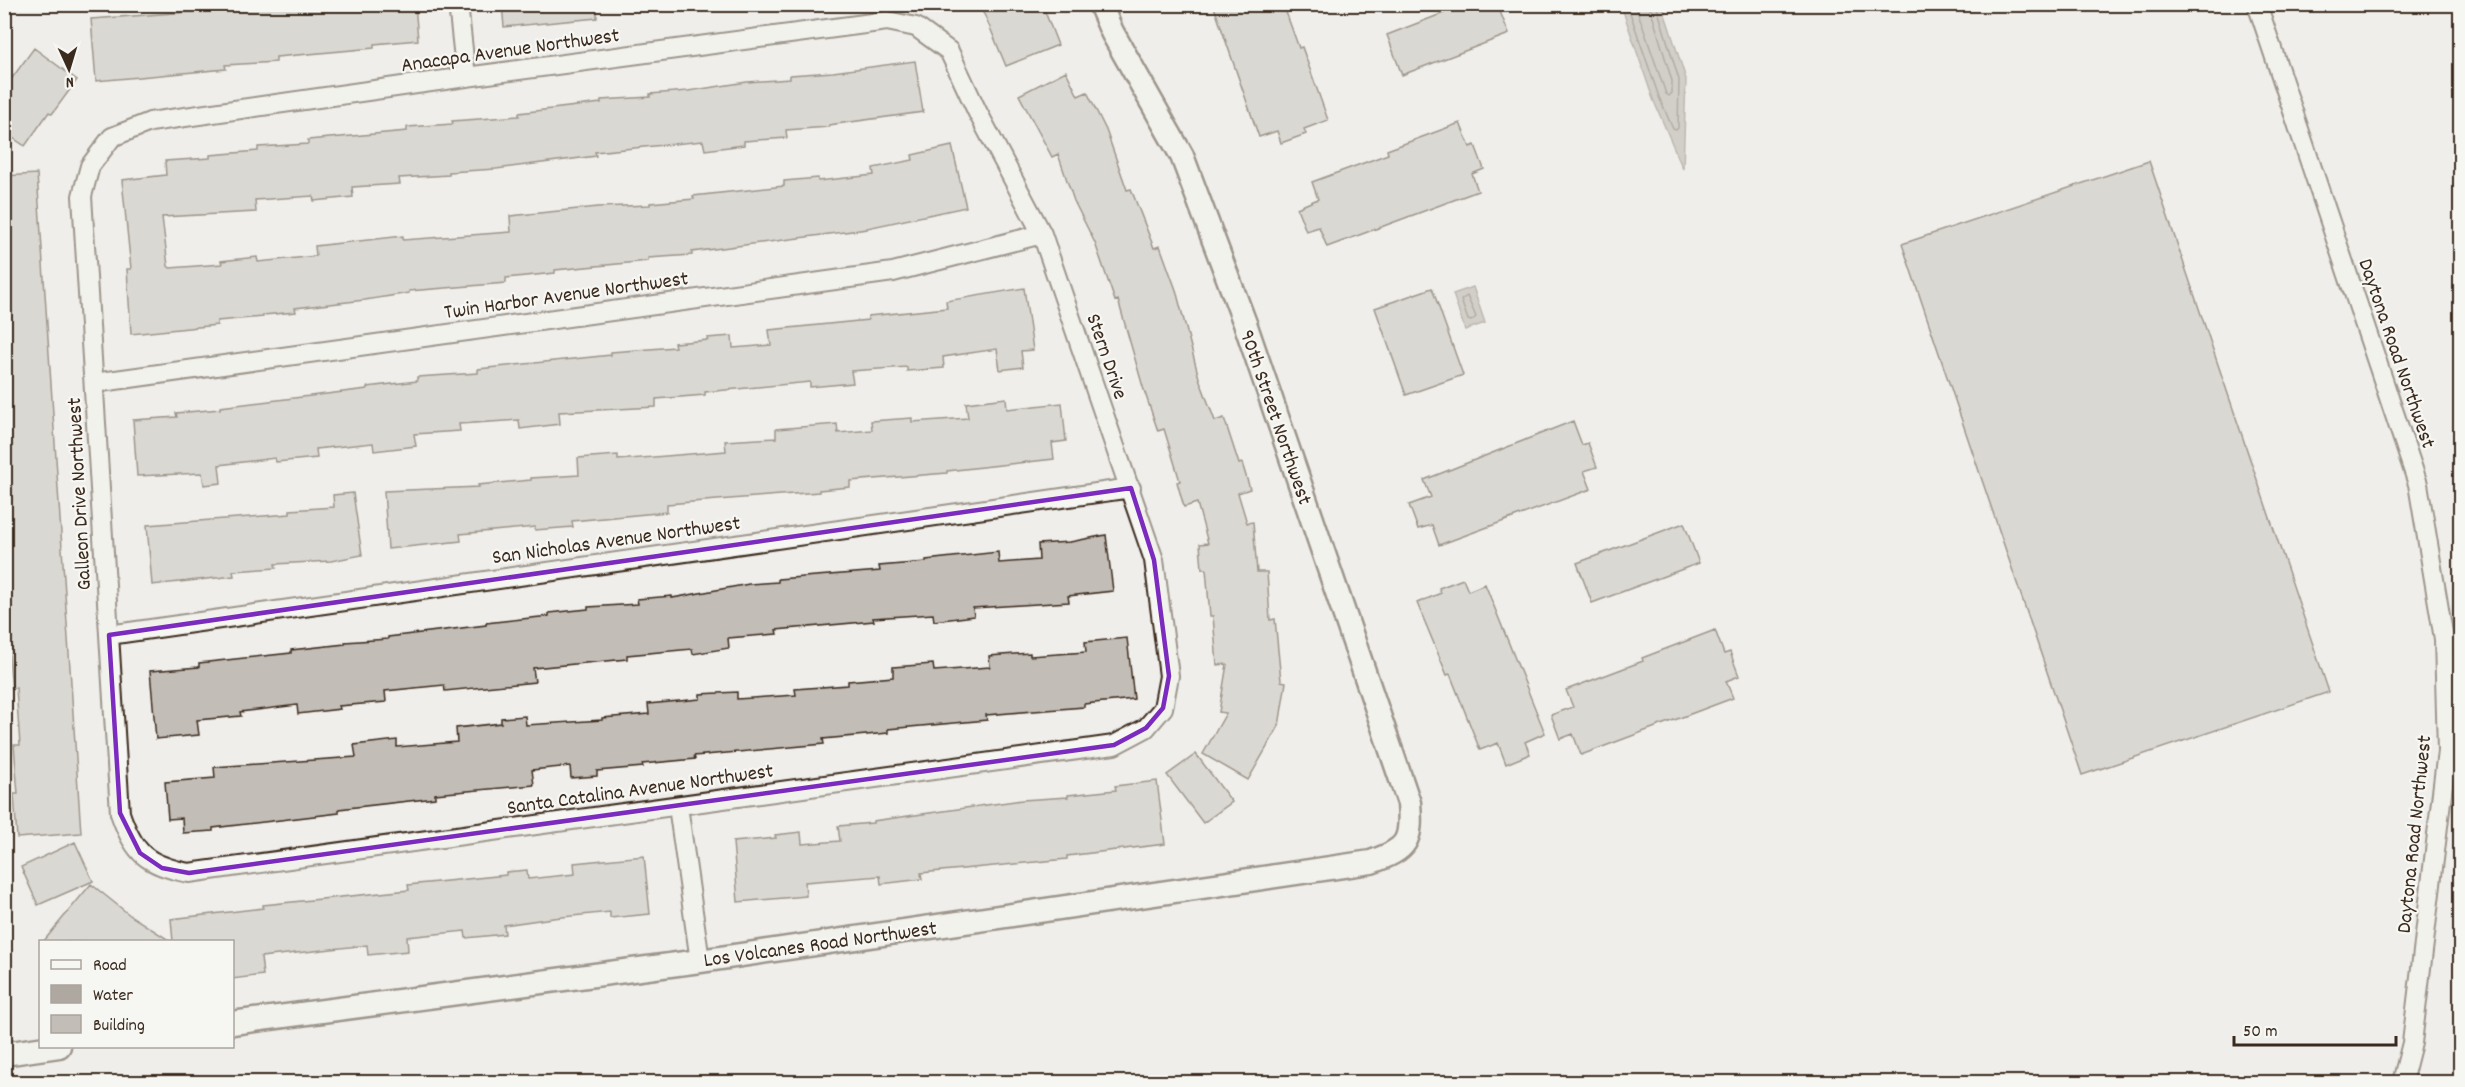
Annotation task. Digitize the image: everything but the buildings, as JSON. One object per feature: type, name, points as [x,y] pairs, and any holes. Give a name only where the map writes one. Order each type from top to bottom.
[{"type":"street","points":[[459,4],[466,77]]},
{"type":"street","name":"90th Street Northwest","points":[[1100,4],[1112,32],[1182,156],[1246,326],[1409,803],[1411,831],[1403,844]]},
{"type":"street","name":"Daytona Road Northwest","points":[[2257,4],[2418,484],[2444,639],[2447,751],[2412,1043],[2402,1083]]},
{"type":"street","name":"Anacapa Avenue Northwest","points":[[112,137],[150,122],[466,77],[887,21],[916,27]]},
{"type":"street","name":"Stern Drive","points":[[916,27],[949,51],[977,111],[1042,234],[1131,488],[1154,560],[1169,676],[1163,708],[1146,728]]},
{"type":"street","name":"Galleon Drive Northwest","points":[[112,137],[90,166],[82,196],[120,813],[128,835],[140,853]]},
{"type":"street","name":"Twin Harbor Avenue Northwest","points":[[94,383],[893,272],[1042,234]]},
{"type":"street","name":"San Nicholas Avenue Northwest","points":[[109,635],[1131,488]]},
{"type":"street","name":"Santa Catalina Avenue Northwest","points":[[140,853],[162,868],[189,873],[1114,745],[1146,728]]},
{"type":"street","points":[[678,806],[700,960]]},
{"type":"street","name":"Los Volcanes Road Northwest","points":[[234,1023],[700,960],[1371,862],[1389,855],[1403,844]]},
{"type":"street","points":[[4,1054],[51,1048]]},
{"type":"highlighted area","points":[[1131,488],[1154,560],[1169,676],[1163,708],[1146,728],[1114,745],[189,873],[162,868],[140,853],[120,813],[109,635]]},
{"type":"water","points":[[1621,5],[1662,5],[1686,79],[1683,169],[1653,99]]},
{"type":"water","points":[[1473,287],[1485,323],[1465,330],[1453,294]]}]
